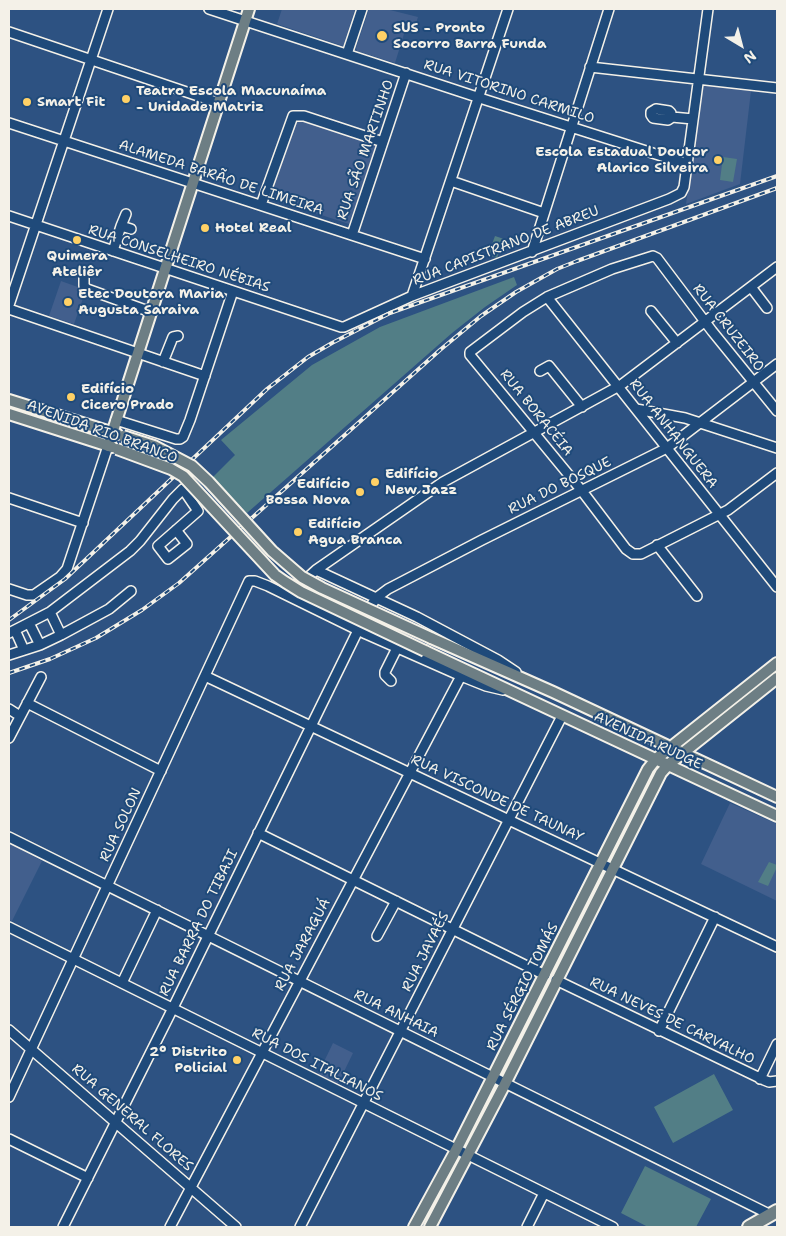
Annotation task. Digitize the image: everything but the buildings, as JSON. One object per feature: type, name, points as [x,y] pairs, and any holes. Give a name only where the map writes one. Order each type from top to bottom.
[{"type":"highway","points":[[749,1227],[774,1213]]},
{"type":"main road","points":[[112,447],[112,433],[116,420],[249,9]]},
{"type":"main road","name":"AVENIDA RIO BRANCO","points":[[9,400],[154,446],[192,466],[272,551],[302,577],[431,638]]},
{"type":"main road","name":"AVENIDA RIO BRANCO","points":[[9,414],[112,447],[171,469],[183,476],[270,570],[285,582],[301,592],[425,651]]},
{"type":"main road","name":"AVENIDA RUDGE","points":[[431,638],[777,797]]},
{"type":"main road","name":"AVENIDA RUDGE","points":[[425,651],[777,816]]},
{"type":"main road","points":[[656,759],[777,663]]},
{"type":"main road","name":"RUA SÉRGIO TOMÁS","points":[[430,1227],[505,1084],[653,787],[669,764],[777,678]]},
{"type":"main road","name":"RUA SÉRGIO TOMÁS","points":[[414,1227],[493,1078],[648,770],[656,759]]},
{"type":"street","points":[[9,306],[108,9]]},
{"type":"street","name":"RUA VITORINO CARMILO","points":[[209,9],[687,164]]},
{"type":"street","points":[[347,54],[362,9]]},
{"type":"street","points":[[412,296],[480,98],[508,9]]},
{"type":"street","points":[[532,252],[609,9]]},
{"type":"street","points":[[687,164],[708,9]]},
{"type":"street","points":[[9,32],[219,102]]},
{"type":"street","points":[[590,66],[777,88]]},
{"type":"street","name":"RUA SÃO MARTINHO","points":[[352,235],[406,73]]},
{"type":"street","points":[[262,205],[293,116],[304,116],[383,142]]},
{"type":"street","points":[[672,116],[693,119]]},
{"type":"street","name":"ALAMEDA BARÃO DE LIMEIRA","points":[[9,123],[425,259]]},
{"type":"street","name":"RUA CAPISTRANO DE ABREU","points":[[341,327],[412,296],[669,199],[682,192],[687,164]]},
{"type":"street","points":[[451,181],[544,213]]},
{"type":"street","points":[[113,251],[126,214]]},
{"type":"street","name":"RUA CONSELHEIRO NÉBIAS","points":[[9,216],[341,327]]},
{"type":"street","points":[[121,226],[131,229]]},
{"type":"street","name":"RUA CRUZEIRO","points":[[548,297],[625,264],[655,256],[705,322],[777,411]]},
{"type":"street","points":[[293,599],[304,581],[316,570],[443,482],[618,387],[777,268]]},
{"type":"street","points":[[84,277],[84,286],[87,289],[151,312]]},
{"type":"street","points":[[752,287],[767,308]]},
{"type":"street","points":[[9,310],[205,376],[233,291]]},
{"type":"street","name":"RUA BORACÉIA","points":[[548,297],[523,312],[470,352],[470,355],[582,491],[626,549],[633,554],[641,554],[658,545]]},
{"type":"street","name":"RUA ANHANGUERA","points":[[548,297],[777,587]]},
{"type":"street","points":[[651,311],[677,343]]},
{"type":"street","points":[[163,362],[173,336],[178,336]]},
{"type":"street","name":"RUA DO BOSQUE","points":[[358,630],[376,598],[384,592],[667,448],[777,364]]},
{"type":"street","points":[[540,371],[549,366],[582,406]]},
{"type":"street","name":"AVENIDA RIO BRANCO","points":[[116,420],[176,439],[181,438],[186,430],[205,376]]},
{"type":"street","points":[[636,409],[685,418],[777,448]]},
{"type":"street","points":[[685,418],[691,426],[687,434]]},
{"type":"street","points":[[9,589],[33,596],[60,577],[69,566],[83,522],[112,447]]},
{"type":"street","points":[[697,596],[658,545],[735,506],[777,473]]},
{"type":"street","points":[[24,650],[12,631],[50,612],[140,542],[183,489],[198,511],[176,530]]},
{"type":"street","points":[[9,498],[83,522]]},
{"type":"street","name":"AVENIDA RUDGE","points":[[316,570],[417,617],[498,660],[525,680]]},
{"type":"street","name":"RUA SOLON","points":[[9,1097],[246,585],[249,581],[252,581],[268,586]]},
{"type":"street","name":"AVENIDA RUDGE","points":[[268,586],[396,648],[492,688],[508,690]]},
{"type":"street","points":[[9,645],[11,655],[40,645],[109,610],[131,591]]},
{"type":"street","points":[[50,612],[61,635]]},
{"type":"street","points":[[29,623],[40,645]]},
{"type":"street","name":"RUA BARRA DO TIBAJI","points":[[63,1227],[312,727],[358,630]]},
{"type":"street","points":[[391,681],[386,677],[385,672],[396,648]]},
{"type":"street","name":"RUA VISCONDE DE TAUNAY","points":[[205,676],[777,947]]},
{"type":"street","name":"RUA JARAGUÁ","points":[[170,1227],[461,676]]},
{"type":"street","points":[[9,738],[41,677]]},
{"type":"street","points":[[27,703],[161,771]]},
{"type":"street","points":[[9,709],[20,716]]},
{"type":"street","name":"RUA JAVAÉS","points":[[300,1227],[562,716]]},
{"type":"street","points":[[258,833],[545,975]]},
{"type":"street","name":"RUA ANHAIA","points":[[9,837],[505,1084],[774,1213]]},
{"type":"street","points":[[377,936],[396,901]]},
{"type":"street","points":[[122,983],[157,910]]},
{"type":"street","points":[[660,1031],[715,917]]},
{"type":"street","name":"RUA DOS ITALIANOS","points":[[9,927],[613,1227]]},
{"type":"street","name":"RUA NEVES DE CARVALHO","points":[[556,980],[760,1078],[769,1082],[777,1081]]},
{"type":"street","name":"RUA GENERAL FLORES","points":[[9,1030],[236,1227]]},
{"type":"street","points":[[760,1078],[777,1044]]},
{"type":"street","points":[[9,1139],[88,1178]]},
{"type":"street","points":[[527,1227],[544,1193]]},
{"type":"shaded area","points":[[282,9],[355,9],[343,46],[277,24]]},
{"type":"shaded area","name":"SUS - Pronto Socorro Barra Funda","points":[[369,9],[386,9],[418,17],[416,23],[408,21],[395,63],[357,51],[356,48]]},
{"type":"shaded area","name":"Escola Estadual Doutor Alarico Silveira","points":[[703,85],[751,91],[740,184],[686,204]]},
{"type":"shaded area","points":[[297,119],[377,143],[349,224],[269,198]]},
{"type":"shaded area","name":"Etec Doutora Maria Augusta Saraiva","points":[[61,281],[86,290],[74,324],[49,316]]},
{"type":"shaded area","points":[[730,803],[777,824],[777,901],[701,864]]},
{"type":"shaded area","points":[[9,843],[42,861],[12,921],[9,920]]},
{"type":"shaded area","points":[[333,1043],[353,1053],[338,1084],[318,1074]]},
{"type":"green space","points":[[723,157],[737,159],[733,182],[720,180]]},
{"type":"green space","points":[[495,236],[504,239],[497,258],[488,255]]},
{"type":"green space","points":[[514,277],[517,285],[452,333],[247,513],[213,477],[235,455],[221,440],[312,365],[380,327]]},
{"type":"green space","points":[[769,862],[777,865],[777,867],[768,886],[758,882]]},
{"type":"green space","points":[[714,1074],[733,1110],[673,1143],[654,1107]]},
{"type":"green space","points":[[645,1166],[711,1199],[696,1227],[648,1227],[621,1213]]},
{"type":"railway","points":[[9,620],[65,579],[267,389],[308,357],[332,343],[390,313],[777,176]]},
{"type":"railway","points":[[9,673],[50,659],[96,638],[142,610],[179,583],[440,350],[481,316],[516,292],[557,269],[577,261],[777,188]]},
{"type":"place","name":"SUS - Pronto Socorro Barra Funda","points":[[382,36]]},
{"type":"place","name":"Teatro Escola Macunaíma - Unidade Matriz","points":[[126,99]]},
{"type":"place","name":"Smart Fit","points":[[27,102]]},
{"type":"place","name":"Escola Estadual Doutor Alarico Silveira","points":[[718,160]]},
{"type":"place","name":"Hotel Real","points":[[205,228]]},
{"type":"place","name":"Quimera Ateliêr","points":[[77,240]]},
{"type":"place","name":"Etec Doutora Maria Augusta Saraiva","points":[[68,302]]},
{"type":"place","name":"Edifício Cicero Prado","points":[[71,397]]},
{"type":"place","name":"Edifício New Jazz","points":[[375,482]]},
{"type":"place","name":"Edifício Bossa Nova","points":[[360,492]]},
{"type":"place","name":"Edifício Agua Branca","points":[[298,532]]},
{"type":"place","name":"2º Distrito Policial","points":[[237,1060]]}]
